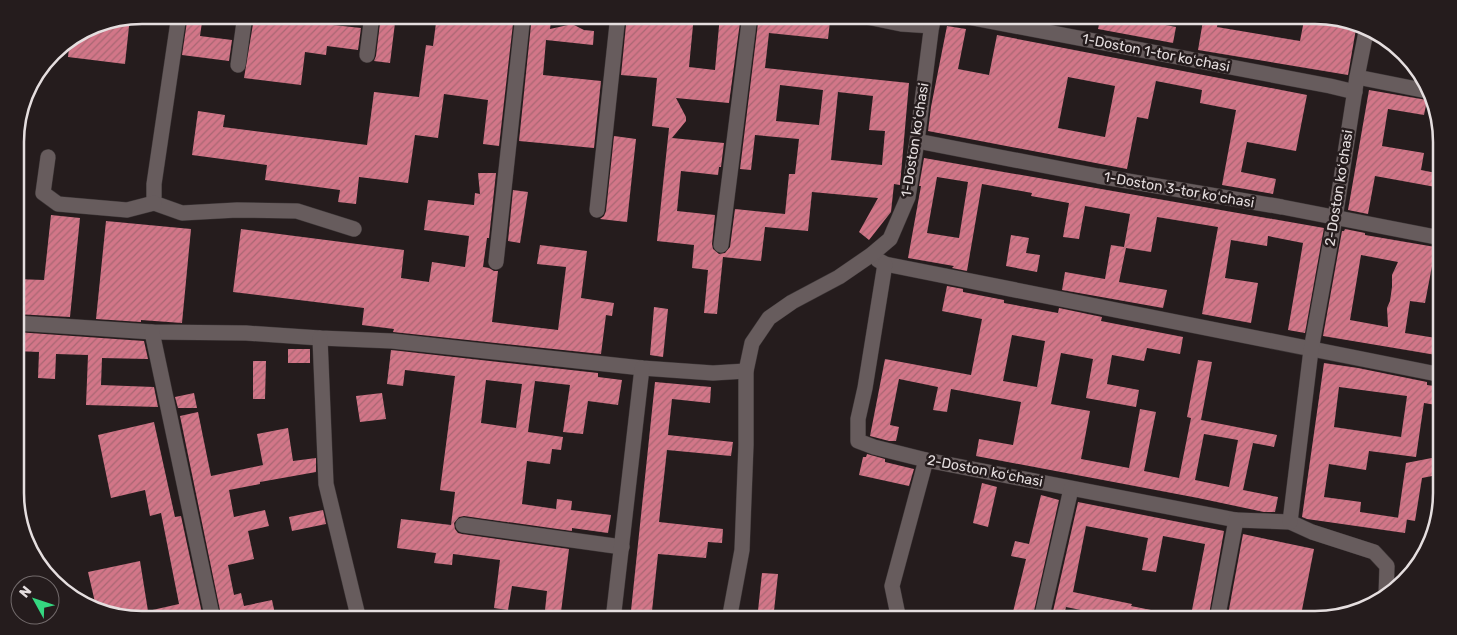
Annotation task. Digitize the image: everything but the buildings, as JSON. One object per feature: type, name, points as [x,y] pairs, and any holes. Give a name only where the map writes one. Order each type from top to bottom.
[{"type":"street","points":[[154,203],[154,184],[178,24]]},
{"type":"street","points":[[238,65],[244,24]]},
{"type":"street","points":[[367,56],[371,24]]},
{"type":"street","points":[[496,262],[522,24]]},
{"type":"street","points":[[597,210],[617,24]]},
{"type":"street","points":[[721,245],[749,24]]},
{"type":"street","name":"1-Doston koʻchasi","points":[[731,611],[742,550],[746,445],[746,371],[752,343],[769,318],[792,302],[839,277],[890,239],[908,197],[932,24]]},
{"type":"street","name":"1-Doston 1-tor koʻchasi","points":[[1004,24],[1330,86],[1356,85],[1422,91]]},
{"type":"street","name":"2-Doston koʻchasi","points":[[1290,522],[1311,350],[1365,35]]},
{"type":"street","name":"1-Doston 3-tor koʻchasi","points":[[917,141],[1433,236]]},
{"type":"street","points":[[48,157],[43,192],[58,204],[127,210],[154,203],[182,213],[237,210],[297,211],[354,229]]},
{"type":"street","points":[[871,255],[885,264],[1433,373]]},
{"type":"street","name":"2-Doston koʻchasi","points":[[885,264],[866,388],[858,419],[858,441],[926,460],[1236,520],[1290,522],[1312,532],[1374,552],[1387,566],[1386,587]]},
{"type":"street","points":[[24,324],[152,332],[246,333],[392,341],[642,368],[713,373],[746,371]]},
{"type":"street","points":[[152,332],[211,611]]},
{"type":"street","points":[[320,338],[326,484],[357,611]]},
{"type":"street","points":[[614,611],[642,368]]},
{"type":"street","points":[[896,611],[892,586],[926,460]]},
{"type":"street","points":[[1044,611],[1071,488]]},
{"type":"street","points":[[1219,611],[1236,520]]},
{"type":"street","points":[[463,525],[622,546]]}]
